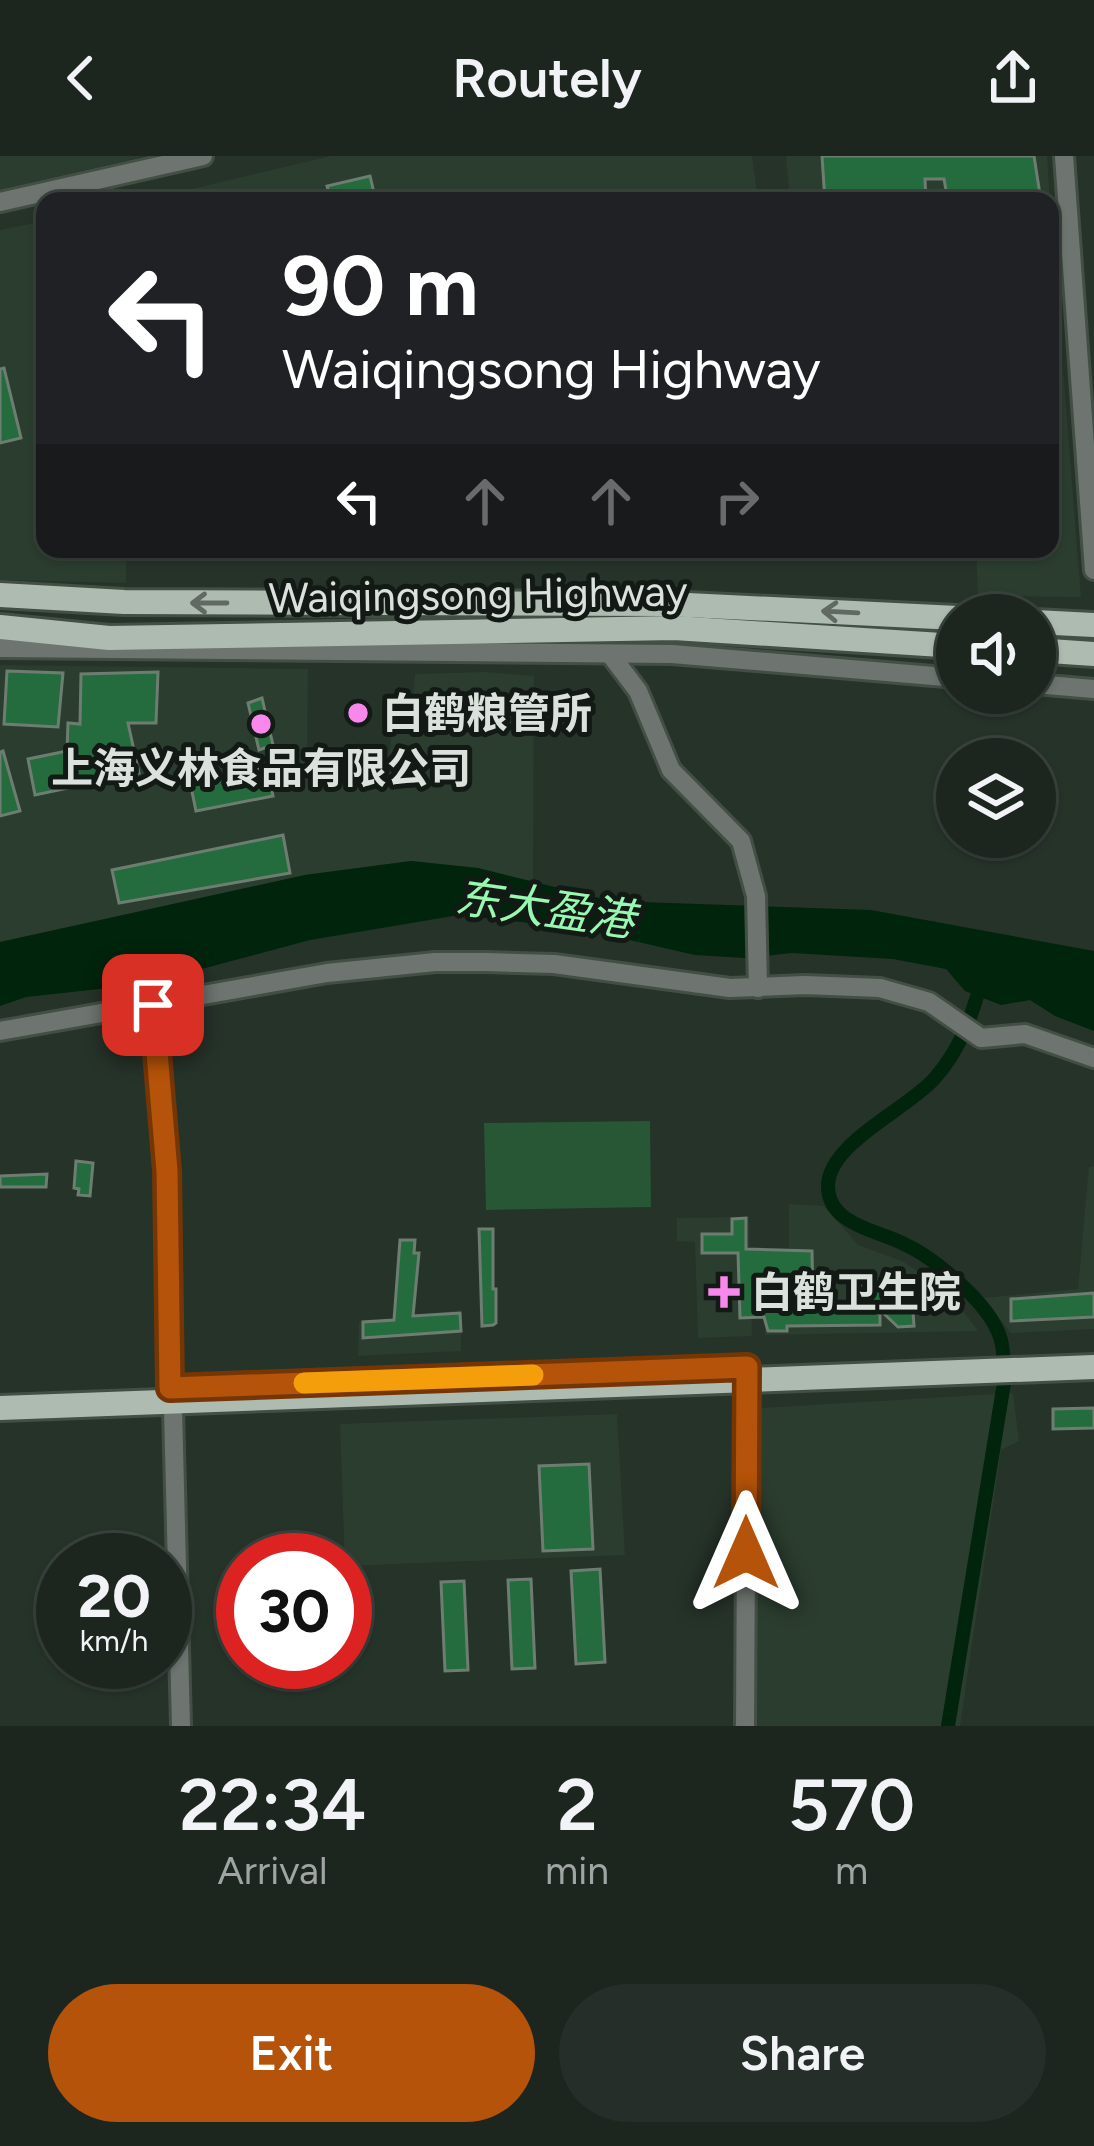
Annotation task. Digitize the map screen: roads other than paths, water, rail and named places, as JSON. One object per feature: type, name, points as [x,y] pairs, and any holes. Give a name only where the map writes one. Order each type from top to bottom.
[{"type":"main road","name":"Waiqingsong Highway","points":[[0,595],[623,616],[936,618]]},
{"type":"main road","name":"Waiqingsong Highway","points":[[0,627],[109,638],[623,616]]},
{"type":"main road","name":"Waiqingsong Highway","points":[[670,616],[936,644]]},
{"type":"main road","points":[[1056,623],[1094,625]]},
{"type":"main road","points":[[1056,651],[1094,654]]},
{"type":"main road","points":[[0,1408],[171,1395],[1003,1364],[1094,1354]]},
{"type":"main road","points":[[1003,1364],[1094,1367]]},
{"type":"main road","points":[[0,1393],[171,1395]]},
{"type":"street","points":[[44,192],[203,156]]},
{"type":"street","points":[[1064,156],[1094,570]]},
{"type":"street","points":[[0,202],[36,194]]},
{"type":"street","points":[[0,648],[672,654],[936,676]]},
{"type":"street","points":[[618,654],[670,770],[741,841],[756,896],[758,988]]},
{"type":"street","points":[[1056,686],[1094,689]]},
{"type":"street","points":[[0,1031],[305,976],[435,962],[554,964],[684,984],[880,988],[929,1002],[981,1038],[1025,1034],[1094,1058]]},
{"type":"street","points":[[153,1005],[167,1171],[181,1726]]},
{"type":"street","points":[[745,1726],[747,1374]]},
{"type":"water","name":"东大盈港","points":[[411,861],[478,868],[611,901],[871,910],[1094,951],[1094,1031],[1030,1000],[1001,1005],[965,991],[946,969],[893,959],[792,953],[745,958],[695,955],[582,929],[459,915],[310,940],[145,984],[26,997],[0,1006],[0,942],[305,875]]},
{"type":"waterway","points":[[948,1726],[1004,1383],[1002,1342],[985,1310],[959,1283],[915,1250],[844,1217],[835,1209],[828,1185],[842,1154],[923,1090],[944,1067],[965,1031],[982,979]]},
{"type":"place","name":"白鹤粮管所","points":[[358,713]]},
{"type":"place","name":"上海义林食品有限公司","points":[[261,724]]},
{"type":"place","name":"白鹤卫生院","points":[[724,1292]]}]
